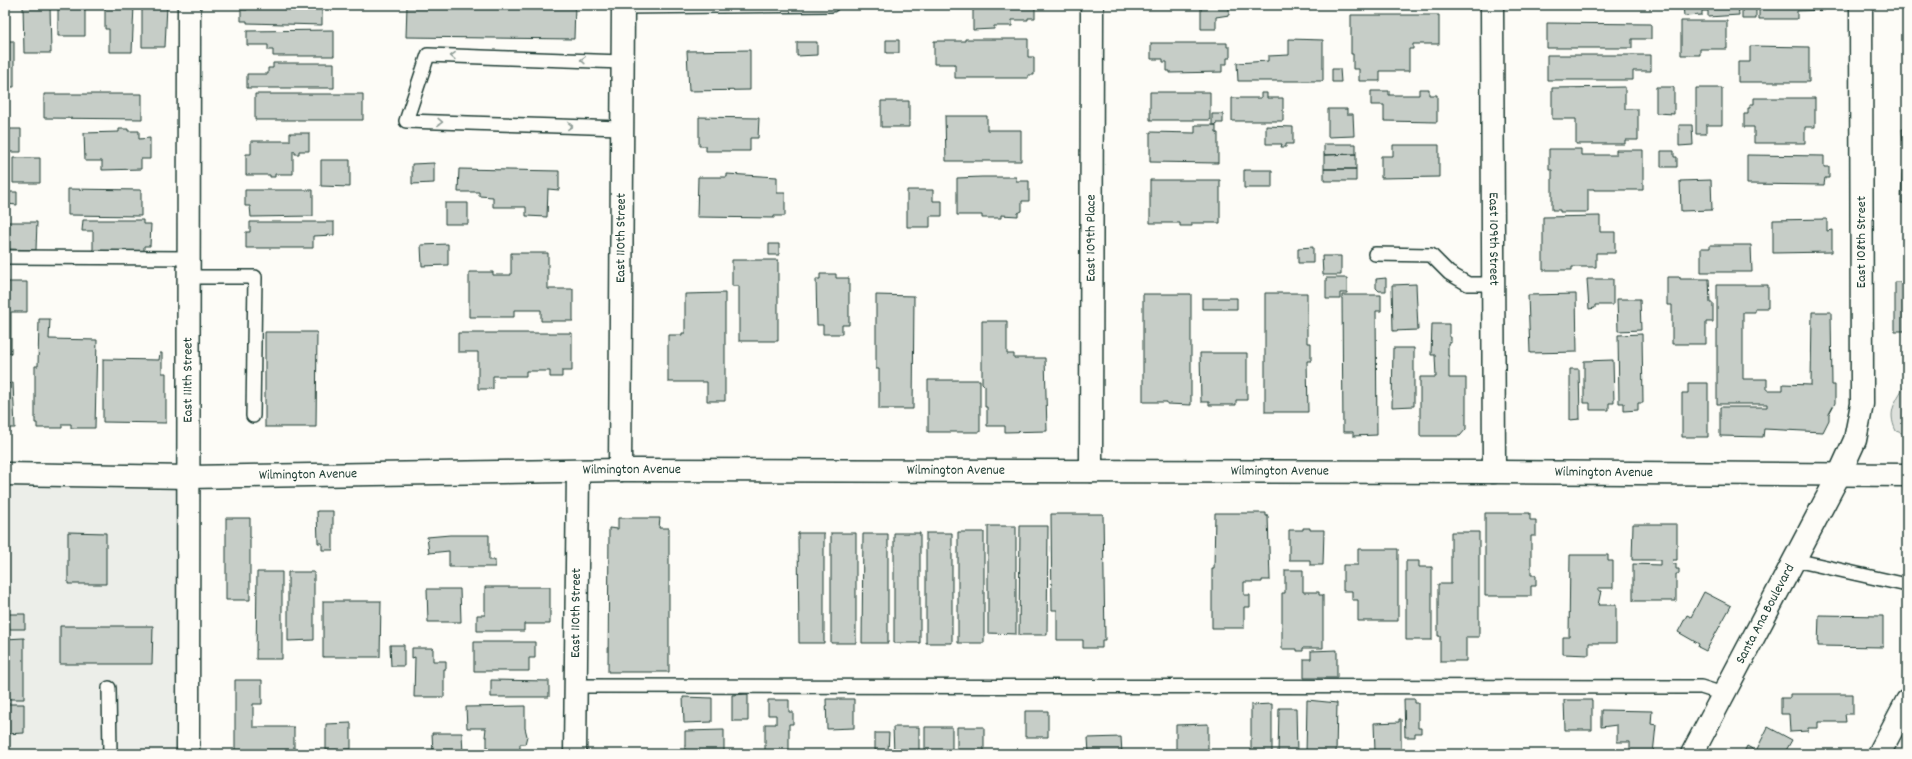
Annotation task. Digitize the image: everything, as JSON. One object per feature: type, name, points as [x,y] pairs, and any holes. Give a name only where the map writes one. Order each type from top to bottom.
[{"type":"street","name":"East 111th Street","points":[[188,754],[189,5]]},
{"type":"street","name":"East 109th Place","points":[[1091,471],[1092,5]]},
{"type":"street","name":"East 109th Street","points":[[1492,5],[1494,472]]},
{"type":"street","name":"East 108th Street","points":[[1839,475],[1856,440],[1862,404],[1861,5]]},
{"type":"street","name":"East 110th Street","points":[[620,470],[623,6]]},
{"type":"street","name":"Wilmington Avenue","points":[[5,474],[189,476],[620,470],[1494,472],[1907,475]]},
{"type":"street","name":"East 110th Street","points":[[575,754],[578,471]]},
{"type":"street","name":"Santa Ana Boulevard","points":[[1692,754],[1839,475]]},
{"type":"street","points":[[1879,754],[1907,701]]},
{"type":"lane","points":[[623,6],[832,5]]},
{"type":"lane","points":[[622,62],[428,55],[406,121],[622,128]]},
{"type":"lane","points":[[1375,254],[1431,255],[1449,273],[1468,284],[1493,284]]},
{"type":"lane","points":[[5,257],[189,267],[255,277],[253,416]]},
{"type":"lane","points":[[1795,560],[1907,585]]},
{"type":"lane","points":[[575,686],[1701,687],[1723,694]]},
{"type":"lane","points":[[109,688],[110,754]]},
{"type":"shaded area","points":[[1907,381],[1907,435],[1896,431],[1893,424],[1892,411],[1896,400]]},
{"type":"shaded area","points":[[5,479],[184,481],[183,754],[5,754]]},
{"type":"building","points":[[23,5],[50,5],[51,53],[24,53]]},
{"type":"building","points":[[58,5],[85,5],[85,36],[58,36]]},
{"type":"building","points":[[105,5],[134,5],[132,52],[109,52],[109,29],[105,29]]},
{"type":"building","points":[[142,5],[167,5],[165,47],[142,47]]},
{"type":"building","points":[[247,5],[322,5],[322,25],[247,23],[247,21],[241,21],[241,10],[247,10]]},
{"type":"building","points":[[407,5],[575,5],[574,39],[406,37]]},
{"type":"building","points":[[973,5],[1035,5],[1035,18],[1028,18],[1028,20],[1012,20],[1012,26],[994,26],[994,29],[973,30]]},
{"type":"building","points":[[1151,5],[1229,5],[1229,15],[1216,17],[1216,29],[1201,29],[1201,8],[1151,8]]},
{"type":"building","points":[[1387,5],[1438,5],[1438,7],[1387,7]]},
{"type":"building","points":[[1557,5],[1659,5],[1659,7],[1557,8]]},
{"type":"building","points":[[1683,5],[1738,5],[1739,15],[1708,17],[1708,11],[1702,11],[1702,15],[1684,16]]},
{"type":"building","points":[[1759,5],[1824,5],[1824,10],[1797,11],[1797,19],[1759,19]]},
{"type":"building","points":[[1742,6],[1756,6],[1756,19],[1742,19]]},
{"type":"building","points":[[5,9],[8,9],[8,41],[14,41],[14,87],[5,87]]},
{"type":"building","points":[[1351,15],[1439,15],[1439,44],[1413,44],[1413,49],[1409,49],[1409,71],[1380,71],[1380,81],[1359,81],[1359,69],[1353,69],[1353,54],[1351,54]]},
{"type":"building","points":[[1681,21],[1727,21],[1727,49],[1700,49],[1700,55],[1681,55]]},
{"type":"building","points":[[1547,23],[1651,24],[1651,39],[1632,39],[1632,48],[1547,48]]},
{"type":"building","points":[[334,30],[334,56],[273,56],[273,50],[268,50],[268,45],[247,45],[247,31]]},
{"type":"building","points":[[965,39],[1028,39],[1028,57],[1034,57],[1034,75],[1028,75],[1028,78],[955,78],[955,64],[934,64],[934,41],[965,41]]},
{"type":"building","points":[[1289,39],[1323,40],[1323,81],[1238,81],[1237,63],[1268,61],[1268,56],[1289,55]]},
{"type":"building","points":[[886,40],[899,40],[899,53],[886,53]]},
{"type":"building","points":[[797,42],[817,42],[817,55],[797,56]]},
{"type":"building","points":[[1151,43],[1227,43],[1227,47],[1230,47],[1230,58],[1227,58],[1227,64],[1222,64],[1222,72],[1170,73],[1170,71],[1167,71],[1167,62],[1163,62],[1163,59],[1151,59]]},
{"type":"building","points":[[1750,46],[1809,47],[1809,82],[1738,82],[1738,62],[1750,62]]},
{"type":"building","points":[[750,50],[750,90],[689,91],[687,51]]},
{"type":"building","points":[[1547,55],[1651,55],[1651,71],[1633,71],[1633,80],[1547,80]]},
{"type":"building","points":[[273,63],[334,63],[334,88],[247,88],[247,74],[268,74],[268,68],[273,68]]},
{"type":"building","points":[[1332,69],[1340,69],[1341,82],[1332,82]]},
{"type":"building","points":[[1625,87],[1625,109],[1638,109],[1638,140],[1625,140],[1625,144],[1576,144],[1576,119],[1552,119],[1552,88]]},
{"type":"building","points":[[1656,87],[1674,87],[1674,114],[1656,113]]},
{"type":"building","points":[[1696,88],[1722,88],[1722,125],[1706,125],[1706,134],[1696,134]]},
{"type":"building","points":[[1419,89],[1429,89],[1429,95],[1437,95],[1437,122],[1384,121],[1384,105],[1371,105],[1371,91],[1389,91],[1389,95],[1419,95]]},
{"type":"building","points":[[1150,92],[1210,92],[1210,120],[1150,120]]},
{"type":"building","points":[[1261,93],[1267,93],[1267,98],[1283,98],[1283,121],[1232,121],[1232,98],[1261,98]]},
{"type":"building","points":[[44,94],[142,94],[142,119],[44,118]]},
{"type":"building","points":[[255,94],[363,94],[363,120],[255,120]]},
{"type":"building","points":[[1754,98],[1815,98],[1815,127],[1805,127],[1805,143],[1754,143],[1754,127],[1744,127],[1744,114],[1748,114],[1750,104],[1754,104]]},
{"type":"building","points":[[881,101],[909,101],[909,127],[881,127]]},
{"type":"building","points":[[1328,109],[1347,109],[1347,114],[1353,114],[1354,136],[1328,137]]},
{"type":"building","points":[[1212,114],[1223,114],[1223,123],[1216,123],[1216,125],[1212,125]]},
{"type":"building","points":[[945,116],[987,116],[987,130],[1021,130],[1021,161],[946,161]]},
{"type":"building","points":[[699,117],[759,118],[758,138],[750,138],[750,151],[706,151],[706,146],[699,146]]},
{"type":"building","points":[[1195,125],[1216,125],[1216,133],[1218,133],[1218,163],[1150,162],[1150,132],[1195,133]]},
{"type":"building","points":[[1679,125],[1692,125],[1693,145],[1679,146]]},
{"type":"building","points":[[1266,126],[1293,127],[1293,144],[1286,144],[1286,147],[1281,147],[1282,144],[1266,144]]},
{"type":"building","points":[[5,129],[21,129],[21,152],[5,152]]},
{"type":"building","points":[[119,129],[139,131],[139,139],[150,138],[150,159],[141,159],[141,169],[102,170],[102,161],[85,161],[84,133],[119,132]]},
{"type":"building","points":[[1902,129],[1907,129],[1907,145],[1903,145]]},
{"type":"building","points":[[290,133],[309,133],[309,151],[299,151],[299,154],[295,154],[295,151],[293,151],[293,174],[275,174],[275,177],[270,177],[270,175],[246,175],[246,154],[251,154],[251,141],[290,141]]},
{"type":"building","points":[[1324,144],[1356,144],[1356,154],[1324,155]]},
{"type":"building","points":[[1393,145],[1439,145],[1439,177],[1381,178],[1381,156],[1393,156]]},
{"type":"building","points":[[1549,149],[1581,149],[1581,155],[1616,155],[1616,150],[1643,150],[1643,190],[1588,189],[1588,212],[1560,212],[1560,210],[1552,210],[1552,170],[1549,170]]},
{"type":"building","points":[[1661,151],[1674,151],[1674,157],[1677,157],[1677,167],[1661,167]]},
{"type":"building","points":[[1356,154],[1356,169],[1324,169],[1324,155]]},
{"type":"building","points":[[1747,155],[1824,156],[1824,167],[1829,167],[1829,178],[1825,178],[1824,185],[1747,184]]},
{"type":"building","points":[[13,158],[40,158],[40,183],[13,183]]},
{"type":"building","points":[[321,160],[350,160],[350,187],[321,186]]},
{"type":"building","points":[[434,163],[434,183],[412,184],[412,164]]},
{"type":"building","points":[[459,169],[559,171],[559,190],[548,189],[547,217],[526,216],[526,207],[493,207],[493,197],[479,196],[479,192],[458,192]]},
{"type":"building","points":[[1324,169],[1356,169],[1356,181],[1324,181]]},
{"type":"building","points":[[1244,170],[1272,170],[1272,188],[1244,188]]},
{"type":"building","points":[[1902,170],[1907,170],[1907,203],[1901,203]]},
{"type":"building","points":[[727,174],[777,177],[777,193],[785,193],[785,216],[774,216],[774,218],[697,217],[698,177],[727,177]]},
{"type":"building","points":[[1016,177],[1016,181],[1029,181],[1029,201],[1022,201],[1022,211],[1018,213],[1018,216],[1001,215],[1001,218],[982,218],[982,215],[957,215],[957,178]]},
{"type":"building","points":[[1150,180],[1220,180],[1220,223],[1192,223],[1192,226],[1180,226],[1180,223],[1150,223]]},
{"type":"building","points":[[1711,180],[1712,210],[1681,211],[1680,181]]},
{"type":"building","points":[[68,189],[141,190],[141,216],[68,215]]},
{"type":"building","points":[[245,190],[313,190],[313,216],[251,217],[250,206],[245,206]]},
{"type":"building","points":[[907,190],[933,190],[933,201],[942,201],[942,216],[930,216],[930,227],[907,227]]},
{"type":"building","points":[[8,192],[17,192],[17,205],[7,204]]},
{"type":"building","points":[[445,203],[468,203],[468,224],[445,224]]},
{"type":"building","points":[[1600,216],[1600,232],[1615,232],[1615,253],[1596,253],[1596,267],[1572,267],[1572,270],[1543,270],[1543,217]]},
{"type":"building","points":[[1827,219],[1827,231],[1832,230],[1832,252],[1773,253],[1773,220]]},
{"type":"building","points":[[83,220],[143,220],[143,224],[151,224],[150,246],[144,246],[144,251],[93,251],[93,231],[82,231]]},
{"type":"building","points":[[8,222],[37,222],[36,250],[7,249]]},
{"type":"building","points":[[250,222],[334,222],[334,235],[313,236],[313,248],[246,248],[246,232],[250,232]]},
{"type":"building","points":[[448,244],[448,265],[422,266],[421,245]]},
{"type":"building","points":[[769,244],[779,244],[779,255],[769,255]]},
{"type":"building","points":[[1710,245],[1751,245],[1752,272],[1701,272],[1701,248],[1710,248]]},
{"type":"building","points":[[1313,247],[1313,263],[1298,263],[1298,248]]},
{"type":"building","points":[[511,253],[548,253],[548,289],[573,289],[573,321],[541,321],[541,310],[514,310],[514,317],[469,317],[469,272],[493,272],[493,275],[511,275]]},
{"type":"building","points":[[1322,256],[1341,256],[1341,275],[1323,275]]},
{"type":"building","points":[[732,260],[778,260],[778,341],[739,341],[739,286],[732,286]]},
{"type":"building","points":[[820,274],[836,274],[836,278],[849,278],[849,325],[842,325],[842,334],[823,334],[823,325],[817,325],[816,279],[820,279]]},
{"type":"building","points":[[1667,277],[1680,277],[1680,279],[1709,279],[1710,303],[1713,303],[1713,322],[1706,322],[1706,344],[1672,344],[1672,305],[1667,305]]},
{"type":"building","points":[[1326,278],[1347,278],[1347,293],[1340,293],[1340,299],[1326,299]]},
{"type":"building","points":[[1386,278],[1386,291],[1379,291],[1376,288],[1376,279]]},
{"type":"building","points":[[1587,279],[1613,279],[1613,305],[1595,305],[1595,308],[1589,309]]},
{"type":"building","points":[[8,282],[27,282],[27,312],[11,312],[11,353],[5,353],[5,300],[8,300]]},
{"type":"building","points":[[1895,282],[1907,282],[1907,331],[1895,331]]},
{"type":"building","points":[[1416,284],[1418,330],[1393,331],[1392,285]]},
{"type":"building","points":[[1717,285],[1768,285],[1768,308],[1755,308],[1755,312],[1743,312],[1743,379],[1767,379],[1767,390],[1783,390],[1783,384],[1811,385],[1812,312],[1831,312],[1832,385],[1835,385],[1835,403],[1829,414],[1829,420],[1823,432],[1764,429],[1763,437],[1720,436],[1720,407],[1767,407],[1767,404],[1717,404]]},
{"type":"building","points":[[725,293],[725,401],[707,401],[707,382],[668,382],[668,335],[682,335],[682,333],[685,333],[685,294]]},
{"type":"building","points":[[1265,293],[1307,293],[1307,343],[1311,343],[1311,361],[1307,361],[1308,412],[1265,412]]},
{"type":"building","points":[[1143,294],[1191,294],[1191,405],[1167,404],[1167,402],[1143,402]]},
{"type":"building","points":[[1576,294],[1577,352],[1530,353],[1528,295]]},
{"type":"building","points":[[876,295],[914,296],[913,409],[879,409],[879,369],[876,369]]},
{"type":"building","points":[[1342,295],[1381,295],[1381,311],[1376,311],[1377,435],[1353,436],[1353,432],[1343,432]]},
{"type":"building","points":[[1202,298],[1237,298],[1237,309],[1202,309]]},
{"type":"building","points":[[1617,299],[1640,299],[1641,330],[1618,331]]},
{"type":"building","points":[[39,319],[50,319],[49,339],[97,340],[95,428],[71,428],[71,424],[62,424],[62,428],[37,428],[37,423],[35,423],[35,366],[38,366]]},
{"type":"building","points":[[982,321],[1007,321],[1007,354],[1014,354],[1014,358],[1045,358],[1047,431],[1005,432],[1005,426],[987,426],[985,386],[982,383]]},
{"type":"building","points":[[1432,324],[1449,324],[1449,337],[1451,337],[1451,343],[1448,343],[1449,378],[1466,378],[1466,429],[1460,436],[1420,436],[1420,377],[1436,377],[1435,355],[1431,355]]},
{"type":"building","points":[[265,332],[317,332],[316,427],[265,427]]},
{"type":"building","points":[[458,333],[572,333],[572,371],[562,371],[562,377],[550,377],[550,371],[526,371],[526,376],[493,376],[493,389],[478,389],[478,352],[458,352]]},
{"type":"building","points":[[1642,334],[1643,403],[1638,403],[1638,410],[1624,411],[1624,403],[1619,403],[1618,335]]},
{"type":"building","points":[[1393,348],[1414,348],[1414,406],[1392,407]]},
{"type":"building","points":[[160,353],[162,353],[162,373],[166,373],[166,423],[103,422],[103,359],[159,360]]},
{"type":"building","points":[[1200,353],[1247,353],[1247,400],[1236,400],[1236,405],[1209,405],[1209,402],[1201,402]]},
{"type":"building","points":[[1613,360],[1614,403],[1609,403],[1609,410],[1590,410],[1590,403],[1584,403],[1584,361]]},
{"type":"building","points":[[1570,369],[1579,369],[1580,419],[1570,420]]},
{"type":"building","points":[[928,380],[980,380],[980,432],[928,432]]},
{"type":"building","points":[[13,383],[15,428],[5,428],[5,384]]},
{"type":"building","points":[[1688,383],[1708,383],[1708,437],[1682,437],[1682,393],[1688,393]]},
{"type":"building","points":[[317,511],[333,511],[333,550],[322,550],[322,543],[318,543]]},
{"type":"building","points":[[1215,513],[1266,513],[1266,516],[1268,516],[1270,580],[1262,580],[1262,582],[1244,582],[1244,595],[1250,595],[1250,607],[1244,607],[1244,628],[1212,628],[1212,569],[1214,569]]},
{"type":"building","points":[[1485,513],[1530,513],[1530,520],[1536,520],[1536,536],[1531,536],[1531,575],[1536,575],[1536,586],[1531,586],[1531,596],[1485,596]]},
{"type":"building","points":[[1051,514],[1103,514],[1105,640],[1102,640],[1102,648],[1083,648],[1083,640],[1057,640],[1057,610],[1052,610]]},
{"type":"building","points":[[226,518],[250,518],[250,600],[226,600]]},
{"type":"building","points":[[618,518],[660,518],[659,528],[669,528],[669,672],[608,672],[609,528],[618,529]]},
{"type":"building","points":[[1633,524],[1677,524],[1677,560],[1673,560],[1672,564],[1676,564],[1676,569],[1679,569],[1679,574],[1676,574],[1676,601],[1633,601],[1633,564],[1660,565],[1660,560],[1632,560]]},
{"type":"building","points":[[988,526],[1016,526],[1016,634],[988,633]]},
{"type":"building","points":[[1020,526],[1048,526],[1047,635],[1019,635]]},
{"type":"building","points":[[1303,528],[1310,528],[1310,530],[1324,530],[1323,565],[1310,565],[1310,560],[1289,560],[1289,530],[1303,530]]},
{"type":"building","points":[[68,532],[106,533],[106,584],[68,584]]},
{"type":"building","points":[[958,532],[984,532],[984,643],[958,643]]},
{"type":"building","points":[[1451,532],[1479,532],[1479,637],[1466,637],[1466,661],[1440,661],[1440,636],[1438,636],[1438,584],[1451,584]]},
{"type":"building","points":[[798,533],[824,533],[824,643],[799,643]]},
{"type":"building","points":[[831,533],[856,533],[856,643],[831,643]]},
{"type":"building","points":[[894,533],[920,533],[920,643],[894,643]]},
{"type":"building","points":[[926,533],[952,533],[952,643],[926,643]]},
{"type":"building","points":[[863,534],[888,534],[888,643],[862,643]]},
{"type":"building","points":[[450,535],[489,535],[489,560],[495,560],[495,567],[449,567],[449,551],[429,553],[427,537]]},
{"type":"building","points":[[1358,549],[1398,549],[1398,621],[1358,621],[1358,600],[1352,600],[1352,591],[1343,591],[1343,565],[1358,565]]},
{"type":"building","points":[[1570,555],[1608,555],[1608,561],[1613,561],[1613,588],[1598,588],[1598,591],[1601,591],[1598,605],[1616,605],[1616,643],[1589,643],[1589,655],[1563,654],[1563,637],[1569,637]]},
{"type":"building","points":[[1406,561],[1419,561],[1419,567],[1432,567],[1432,640],[1406,640]]},
{"type":"building","points":[[1285,570],[1303,570],[1303,592],[1319,592],[1319,595],[1323,595],[1323,648],[1303,648],[1303,651],[1297,651],[1297,649],[1282,649],[1282,593],[1285,593]]},
{"type":"building","points":[[257,572],[282,572],[282,659],[256,659]]},
{"type":"building","points":[[288,572],[314,572],[314,640],[288,641]]},
{"type":"building","points":[[485,587],[550,587],[550,624],[524,624],[524,631],[477,631],[477,615],[485,615]]},
{"type":"building","points":[[427,589],[460,589],[461,622],[428,622]]},
{"type":"building","points":[[1704,592],[1731,606],[1706,651],[1698,647],[1699,644],[1678,632],[1687,615],[1691,617]]},
{"type":"building","points":[[323,601],[381,601],[380,657],[323,657]]},
{"type":"building","points":[[5,614],[25,614],[25,629],[5,629]]},
{"type":"building","points":[[1819,615],[1883,616],[1883,647],[1818,646]]},
{"type":"building","points":[[60,626],[153,626],[152,664],[60,664]]},
{"type":"building","points":[[24,638],[24,699],[5,699],[5,639]]},
{"type":"building","points":[[474,642],[535,642],[535,658],[529,658],[529,671],[474,671]]},
{"type":"building","points":[[390,645],[404,645],[404,666],[391,666]]},
{"type":"building","points":[[412,648],[433,648],[433,661],[446,661],[446,669],[444,669],[444,697],[414,697],[415,657],[412,658]]},
{"type":"building","points":[[1337,650],[1337,678],[1304,678],[1304,659],[1311,659],[1311,651]]},
{"type":"building","points":[[235,680],[262,680],[262,704],[253,704],[253,727],[294,727],[294,750],[235,750]]},
{"type":"building","points":[[491,680],[549,681],[549,697],[491,697]]},
{"type":"building","points":[[748,694],[748,721],[732,721],[732,695]]},
{"type":"building","points":[[1790,694],[1853,694],[1853,714],[1845,714],[1846,722],[1818,722],[1818,728],[1808,728],[1808,731],[1790,732],[1789,714],[1781,714],[1781,698],[1790,698]]},
{"type":"building","points":[[683,697],[712,698],[712,722],[684,723]]},
{"type":"building","points":[[826,699],[854,699],[854,728],[827,729]]},
{"type":"building","points":[[1404,699],[1415,699],[1415,703],[1418,703],[1418,728],[1421,728],[1421,733],[1415,733],[1415,737],[1405,737]]},
{"type":"building","points":[[768,700],[789,700],[789,712],[793,712],[793,724],[789,724],[789,754],[765,754],[765,724],[776,724],[776,715],[768,715]]},
{"type":"building","points":[[1307,700],[1337,703],[1336,754],[1306,754]]},
{"type":"building","points":[[1564,700],[1592,700],[1592,730],[1565,730]]},
{"type":"building","points":[[5,704],[24,704],[24,733],[5,734]]},
{"type":"building","points":[[1272,704],[1272,754],[1251,754],[1251,705]]},
{"type":"building","points":[[525,706],[525,728],[527,736],[525,744],[520,744],[520,753],[487,753],[487,737],[485,737],[486,728],[467,728],[466,707]]},
{"type":"building","points":[[1279,708],[1296,708],[1297,754],[1278,754]]},
{"type":"building","points":[[1601,710],[1652,711],[1651,724],[1656,725],[1653,754],[1630,754],[1630,742],[1617,742],[1617,725],[1601,727]]},
{"type":"building","points":[[1025,711],[1048,711],[1048,737],[1025,737]]},
{"type":"building","points":[[1399,719],[1401,719],[1401,751],[1375,752],[1374,723],[1399,722]]},
{"type":"building","points":[[351,723],[351,749],[326,750],[326,724]]},
{"type":"building","points":[[1208,724],[1208,754],[1176,754],[1176,725]]},
{"type":"building","points":[[893,727],[919,727],[919,754],[894,754]]},
{"type":"building","points":[[925,727],[952,727],[952,754],[925,754]]},
{"type":"building","points":[[957,727],[984,727],[984,754],[957,754]]},
{"type":"building","points":[[1768,727],[1792,740],[1784,754],[1743,754],[1747,746],[1756,751]]},
{"type":"building","points":[[724,730],[724,754],[685,754],[685,731]]},
{"type":"building","points":[[432,733],[462,733],[463,754],[433,754]]},
{"type":"building","points":[[875,733],[889,733],[888,751],[875,750]]},
{"type":"building","points":[[1121,737],[1122,754],[1083,754],[1089,753],[1088,738]]}]
